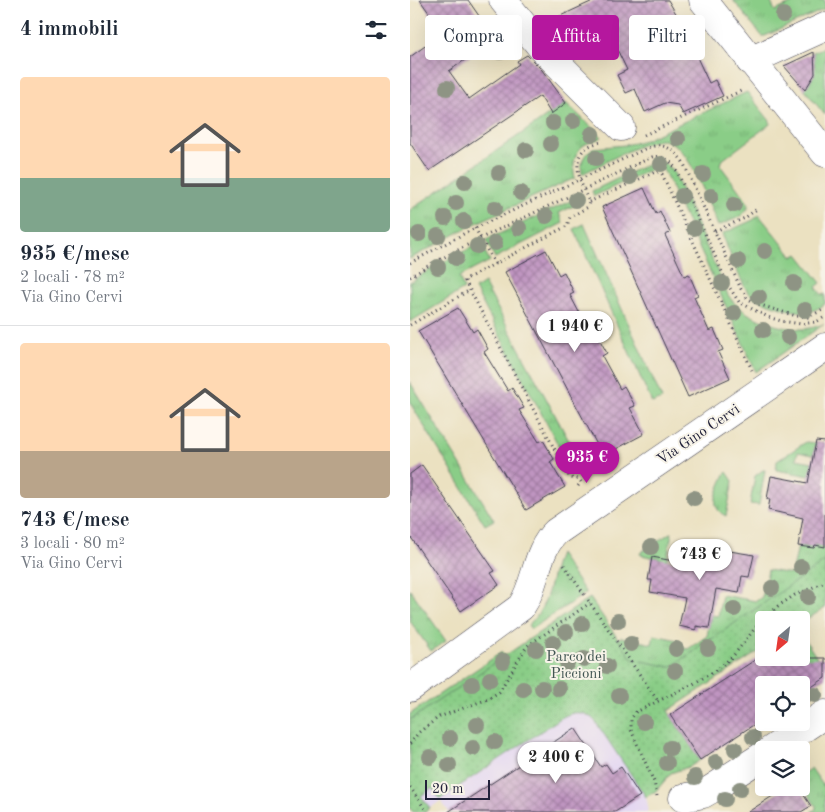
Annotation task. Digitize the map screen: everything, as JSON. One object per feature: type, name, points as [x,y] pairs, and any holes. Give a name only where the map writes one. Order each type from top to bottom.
[{"type":"street","points":[[504,0],[612,135]]},
{"type":"street","points":[[703,0],[825,154]]},
{"type":"street","points":[[750,61],[825,27]]},
{"type":"street","name":"Via Gino Cervi","points":[[410,688],[521,607],[528,595],[545,546],[556,532],[825,347]]},
{"type":"street","points":[[784,741],[825,714]]},
{"type":"street","points":[[671,798],[703,794],[755,761]]},
{"type":"path","points":[[581,482],[577,478],[570,478],[465,282],[466,279],[567,226],[570,216],[588,207],[589,202],[579,180],[577,166],[584,150],[594,143],[612,135],[628,140],[634,139],[748,88]]},
{"type":"path","points":[[410,263],[475,228],[653,146],[668,147],[683,162],[741,289],[747,298],[764,307],[796,316],[808,317],[825,309]]},
{"type":"path","points":[[410,277],[481,238],[652,157],[666,158],[676,170],[728,285],[739,302],[768,317],[793,324],[809,324],[825,317]]},
{"type":"path","points":[[589,202],[655,172],[662,174],[752,370]]},
{"type":"path","points":[[715,231],[745,218],[758,208]]},
{"type":"path","points":[[475,228],[495,264]]},
{"type":"path","points":[[410,325],[470,290]]},
{"type":"path","points":[[564,565],[658,702]]},
{"type":"path","points":[[671,798],[654,782],[633,736],[630,719],[636,712],[718,669],[734,655],[756,627],[778,606],[796,595],[825,582]]},
{"type":"path","points":[[410,744],[418,733],[439,717],[488,699],[499,692],[527,646],[588,600]]},
{"type":"path","points":[[410,787],[427,812]]},
{"type":"shaded area","points":[[580,712],[591,717],[602,730],[646,797],[647,812],[449,812],[441,801],[430,808],[421,796],[433,788],[441,799],[567,714]]},
{"type":"green space","points":[[733,0],[770,0],[775,11],[799,0],[825,0],[825,9],[762,36]]},
{"type":"green space","points":[[825,47],[825,115],[804,89],[811,81],[815,68],[811,53]]},
{"type":"green space","points":[[747,92],[770,121],[770,124],[721,161],[720,165],[749,204],[745,212],[737,218],[718,226],[704,190],[690,163],[673,144],[664,140],[647,143],[582,174],[581,166],[583,159],[593,148],[625,145],[645,140]]},
{"type":"green space","points":[[566,103],[602,137],[586,144],[576,154],[574,163],[575,178],[472,225],[410,259],[410,210]]},
{"type":"green space","points":[[661,161],[674,173],[728,295],[734,302],[750,315],[781,327],[804,329],[824,324],[756,372],[664,171],[660,168],[654,168],[594,196],[592,191],[644,166]]},
{"type":"green space","points":[[579,197],[582,202],[559,213],[563,223],[495,258],[486,240]]},
{"type":"green space","points":[[759,215],[793,257],[798,254],[821,283],[816,287],[822,295],[825,294],[825,304],[813,311],[788,310],[761,301],[746,289],[722,234],[753,220]]},
{"type":"green space","points":[[584,224],[662,399],[652,403],[574,229]]},
{"type":"green space","points":[[480,243],[490,261],[459,277],[464,289],[410,322],[410,282]]},
{"type":"green space","points":[[484,283],[582,466],[571,469],[475,289]]},
{"type":"green space","points":[[410,382],[494,520],[485,525],[410,403]]},
{"type":"green space","points":[[806,442],[816,443],[813,455],[798,452],[796,459],[812,462],[810,476],[776,470],[777,461]]},
{"type":"green space","points":[[765,470],[759,505],[750,504],[755,476]]},
{"type":"green space","points":[[727,472],[733,481],[726,516],[717,508],[716,497]]},
{"type":"green space","points":[[672,533],[667,560],[641,555],[640,553]]},
{"type":"green space","points":[[815,545],[825,547],[825,576],[774,611],[755,611],[755,624],[655,693],[618,639],[621,637],[652,644],[654,635],[678,640],[676,647],[688,649],[707,636],[711,615],[718,616],[722,595],[756,601],[762,597],[768,570],[792,574],[798,546],[814,548]]},
{"type":"green space","points":[[559,554],[586,593],[531,629],[528,625],[541,610],[545,601]]},
{"type":"green space","name":"Parco dei Piccioni","points":[[825,561],[825,608],[810,617],[810,611],[755,611],[755,654],[668,711],[700,760],[691,766],[671,773],[656,791],[646,797],[595,721],[583,713],[574,713],[561,718],[440,799],[432,788],[421,796],[430,808],[425,812],[413,812],[410,808],[410,720],[590,598],[632,659],[671,667]]},
{"type":"green space","points":[[410,589],[446,641],[431,651],[410,621]]},
{"type":"green space","points":[[530,639],[410,737],[410,714],[502,652],[505,656]]},
{"type":"green space","points":[[810,648],[825,670],[810,681],[810,676],[801,676],[794,666],[810,666]]},
{"type":"green space","points":[[810,769],[825,788],[825,812],[811,812],[816,809],[816,806],[809,796]]},
{"type":"building","points":[[420,0],[468,0],[478,15],[430,15]]},
{"type":"building","points":[[595,0],[668,0],[677,15],[629,15],[629,60],[698,60],[709,83],[715,80],[723,96],[683,114],[678,105],[665,103],[645,112],[635,89],[626,93],[617,75],[627,70],[619,53],[619,15],[562,15]]},
{"type":"building","points":[[425,46],[425,60],[465,60],[449,71],[469,99],[519,64],[517,61],[522,60],[527,55],[542,70],[566,103],[551,114],[540,96],[429,171],[410,143],[410,57]]},
{"type":"building","points":[[814,52],[815,74],[805,90],[784,66]]},
{"type":"building","points":[[644,188],[656,214],[660,211],[670,233],[665,235],[684,276],[689,274],[698,295],[694,297],[709,331],[714,329],[723,350],[718,352],[730,378],[688,397],[602,207]]},
{"type":"building","points":[[546,250],[559,275],[564,272],[574,293],[570,295],[591,335],[596,333],[607,353],[602,356],[620,389],[624,386],[635,406],[630,408],[644,434],[603,456],[505,272]]},
{"type":"building","points":[[458,308],[473,332],[477,329],[488,349],[484,352],[508,391],[512,388],[524,408],[519,410],[539,442],[543,440],[554,459],[550,462],[565,487],[526,510],[418,331]]},
{"type":"building","points":[[816,441],[825,442],[825,547],[815,545],[814,548],[798,546],[803,518],[768,510],[770,499],[767,499],[771,476],[808,483]]},
{"type":"building","points":[[422,465],[495,571],[491,573],[499,585],[461,611],[410,536],[410,474]]},
{"type":"building","points":[[693,545],[754,555],[749,577],[742,576],[739,593],[716,589],[709,628],[696,626],[696,630],[679,626],[685,598],[650,592],[652,580],[648,580],[652,557],[690,564]]},
{"type":"building","points":[[810,658],[825,658],[825,678],[810,688],[810,676],[755,676],[755,724],[700,760],[670,715],[755,660],[755,666],[810,666]]},
{"type":"building","points":[[575,728],[601,767],[606,764],[612,773],[621,767],[640,796],[615,812],[448,812]]},
{"type":"building","points":[[773,796],[804,796],[811,806],[801,812],[748,812]]}]
